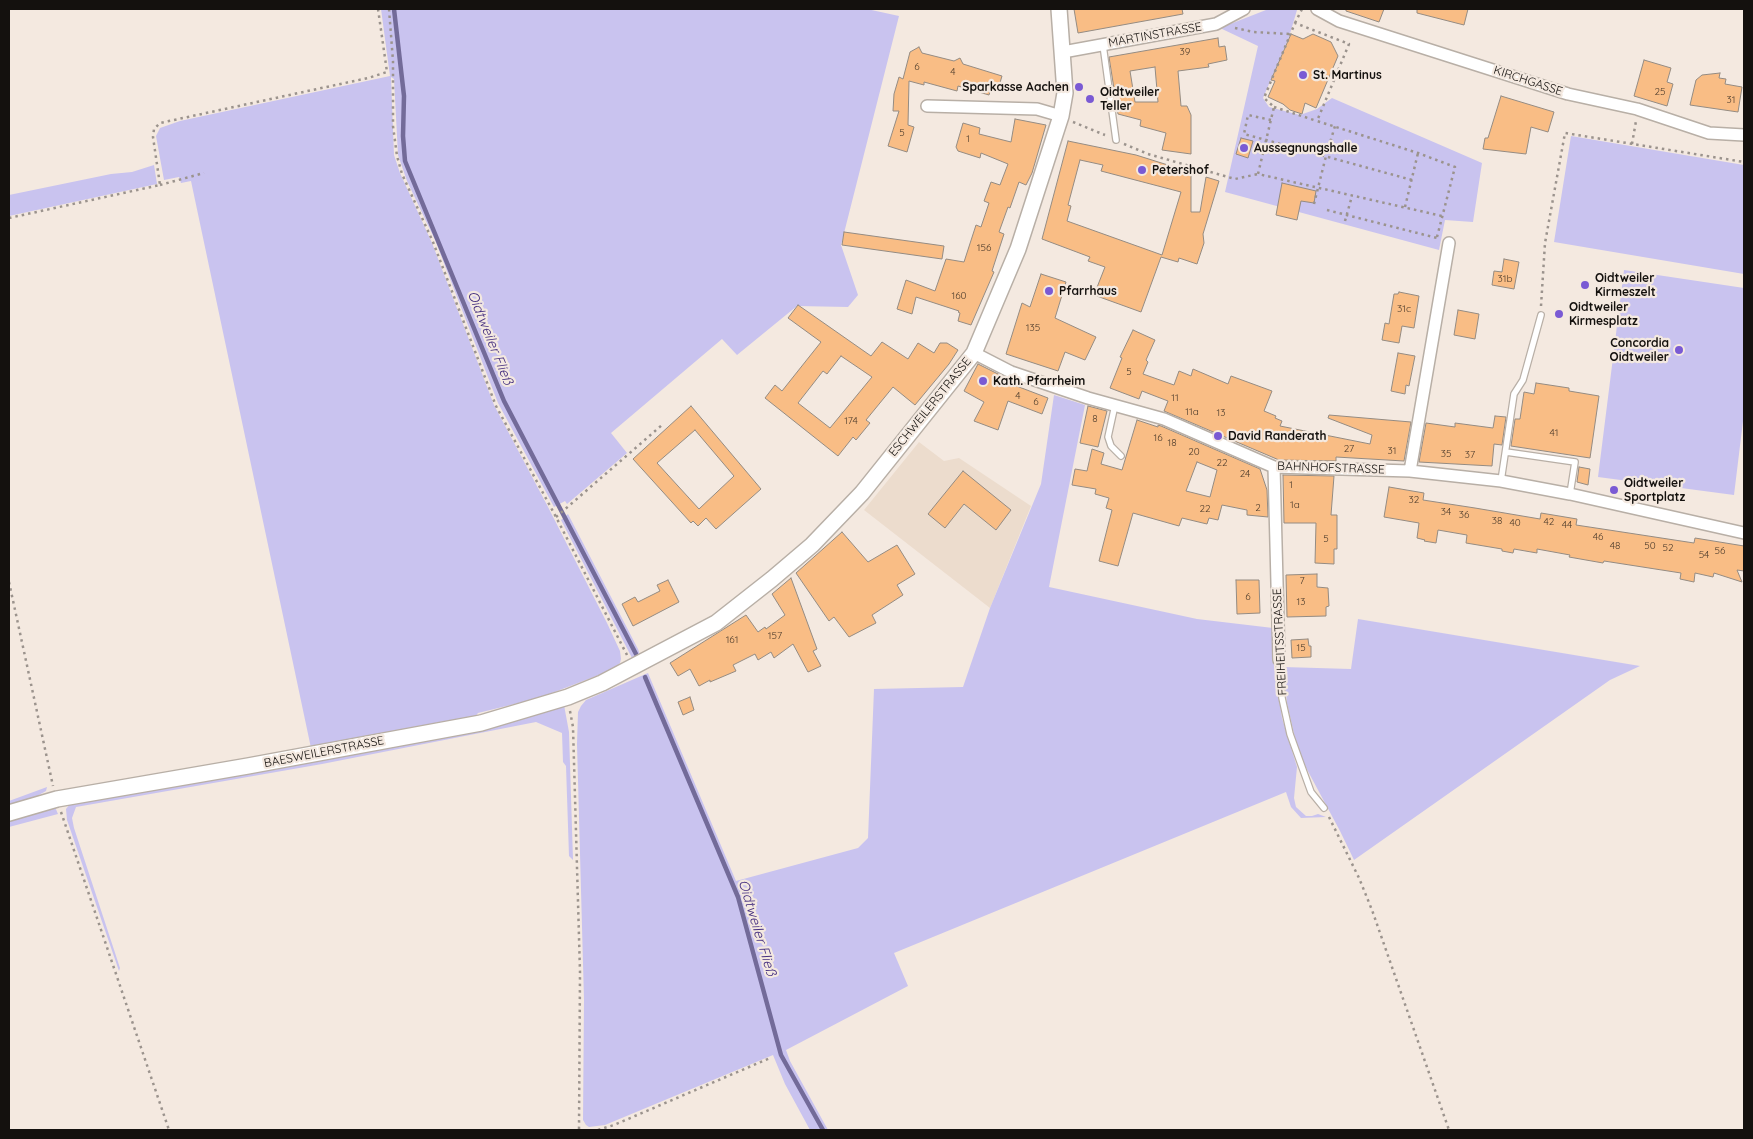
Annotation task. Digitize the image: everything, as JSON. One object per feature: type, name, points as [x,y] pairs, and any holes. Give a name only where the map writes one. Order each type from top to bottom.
[{"type":"street","name":"ESCHWEILERSTRASSE","points":[[633,668],[716,623],[812,545],[862,492],[974,352],[1018,249],[1061,116],[1065,93],[1059,9]]},
{"type":"street","name":"MARTINSTRASSE","points":[[1063,52],[1216,24],[1244,9]]},
{"type":"street","name":"KIRCHGASSE","points":[[1317,9],[1339,21],[1559,91],[1637,109],[1709,133],[1744,135]]},
{"type":"street","points":[[927,106],[1038,109],[1061,116]]},
{"type":"street","points":[[1410,471],[1449,243]]},
{"type":"street","name":"BAHNHOFSTRASSE","points":[[974,352],[1011,372],[1164,419],[1274,467],[1410,471],[1501,481],[1570,494],[1744,533]]},
{"type":"street","name":"FREIHEITSSTRASSE","points":[[1274,467],[1279,660]]},
{"type":"street","name":"BAESWEILERSTRASSE","points":[[9,813],[57,799],[248,766],[481,722],[568,697],[633,668]]},
{"type":"lane","points":[[1104,44],[1116,140]]},
{"type":"lane","points":[[1501,481],[1514,394],[1523,380],[1541,315]]},
{"type":"lane","points":[[1115,405],[1108,437],[1111,446],[1121,456]]},
{"type":"lane","points":[[1506,452],[1575,462],[1570,494]]},
{"type":"lane","name":"FREIHEITSSTRASSE","points":[[1279,660],[1282,698],[1290,734],[1311,792],[1324,808]]},
{"type":"path","points":[[160,185],[153,137],[154,129],[160,123],[368,78],[387,72],[378,9]]},
{"type":"path","points":[[389,9],[393,61],[393,126],[396,156],[402,174],[434,242],[496,406],[556,516],[633,668]]},
{"type":"path","points":[[1302,9],[1289,34],[1264,98],[1274,108],[1418,153],[1455,167],[1436,245]]},
{"type":"path","points":[[1295,23],[1349,44],[1317,121]]},
{"type":"path","points":[[1254,32],[1289,34]]},
{"type":"path","points":[[1258,174],[1274,108]]},
{"type":"path","points":[[1632,144],[1637,109]]},
{"type":"path","points":[[1271,120],[1248,115],[1244,134],[1412,180]]},
{"type":"path","points":[[1061,116],[1148,154],[1235,179],[1258,174],[1442,216]]},
{"type":"path","points":[[1314,204],[1335,126]]},
{"type":"path","points":[[1541,315],[1545,243],[1565,133],[1744,162]]},
{"type":"path","points":[[1405,208],[1418,153]]},
{"type":"path","points":[[9,218],[160,185],[204,173]]},
{"type":"path","points":[[1346,221],[1352,195]]},
{"type":"path","points":[[1327,210],[1437,238],[1449,243]]},
{"type":"path","points":[[556,516],[662,425]]},
{"type":"path","points":[[9,582],[50,777],[169,1130]]},
{"type":"path","points":[[568,697],[573,727],[580,972],[579,1130]]},
{"type":"path","points":[[1324,808],[1355,870],[1368,902],[1449,1130]]},
{"type":"path","points":[[598,1130],[614,1125],[770,1058]]},
{"type":"shaded area","points":[[381,9],[867,9],[899,16],[841,245],[858,295],[848,307],[797,306],[737,355],[722,339],[611,433],[627,453],[567,504],[565,501],[554,507],[498,403],[435,240],[407,181],[398,155],[394,79],[391,77],[394,155],[400,173],[432,243],[494,405],[607,623],[620,651],[621,659],[616,667],[604,673],[539,698],[478,713],[475,717],[453,723],[445,721],[311,748],[191,181],[181,183],[179,177],[164,180],[156,136],[160,128],[180,121],[390,76]]},
{"type":"shaded area","points":[[1266,10],[1297,10],[1289,37],[1263,98],[1269,107],[1300,115],[1317,109],[1332,98],[1482,163],[1473,222],[1445,220],[1439,250],[1225,192],[1258,46],[1220,28]]},
{"type":"shaded area","points":[[1571,136],[1744,165],[1744,274],[1554,242]]},
{"type":"shaded area","points":[[154,165],[157,184],[9,216],[9,195],[111,174],[132,172]]},
{"type":"shaded area","name":"Concordia Oidtweiler","points":[[1624,270],[1744,288],[1744,413],[1734,495],[1598,477]]},
{"type":"shaded area","points":[[1054,395],[1085,405],[1049,587],[1197,619],[1273,628],[1274,667],[1282,718],[1297,767],[1294,798],[1296,807],[1306,816],[1318,814],[1326,817],[1301,818],[1291,807],[1286,792],[894,953],[908,986],[786,1050],[790,1061],[828,1130],[810,1130],[785,1084],[773,1055],[605,1125],[589,1127],[583,1120],[584,1000],[577,744],[578,712],[581,706],[586,700],[648,673],[736,881],[858,848],[868,838],[874,689],[963,687],[990,608],[1041,484]]},
{"type":"shaded area","points":[[919,442],[944,461],[959,458],[1031,506],[990,608],[864,510]]},
{"type":"shaded area","points":[[568,514],[640,655],[632,658],[561,520]]},
{"type":"shaded area","points":[[1358,619],[1640,666],[1610,680],[1354,860],[1297,747],[1287,703],[1283,667],[1351,669]]},
{"type":"shaded area","points":[[564,705],[569,732],[573,860],[569,856],[566,766],[563,762],[562,733],[536,722],[322,764],[76,807],[72,818],[74,828],[120,968],[119,971],[67,820],[66,809],[70,804]]},
{"type":"shaded area","points":[[47,787],[46,791],[37,796],[9,805],[9,801]]},
{"type":"shaded area","points":[[55,807],[58,814],[9,827],[9,820]]},
{"type":"building","points":[[1074,9],[1182,9],[1183,14],[1078,33]]},
{"type":"building","points":[[1346,9],[1384,9],[1379,22],[1346,11]]},
{"type":"building","points":[[1417,9],[1468,9],[1464,25],[1417,13]]},
{"type":"building","name":"St. Martinus","points":[[1291,34],[1303,39],[1313,34],[1331,42],[1338,56],[1316,108],[1305,103],[1302,114],[1290,110],[1283,104],[1268,97],[1275,81],[1271,80]]},
{"type":"building","points":[[1218,38],[1219,47],[1225,46],[1227,60],[1208,64],[1209,67],[1178,71],[1181,106],[1187,106],[1191,115],[1191,154],[1162,150],[1166,133],[1140,126],[1141,120],[1118,114],[1109,57]],"holes":[[[1155,67],[1158,102],[1135,102],[1130,71]]]},
{"type":"building","points":[[919,47],[922,53],[954,61],[960,58],[963,64],[1002,76],[999,86],[992,84],[989,95],[958,86],[957,91],[924,82],[924,85],[909,81],[908,125],[914,127],[907,152],[888,146],[899,111],[893,111],[894,94],[899,77],[903,79],[910,52]]},
{"type":"building","points":[[1644,60],[1671,68],[1667,82],[1673,84],[1667,106],[1634,96]]},
{"type":"building","points":[[1720,73],[1719,78],[1726,79],[1725,84],[1742,87],[1738,112],[1690,105],[1696,80],[1702,75]]},
{"type":"building","points":[[1501,96],[1554,112],[1548,132],[1531,127],[1526,154],[1483,149],[1485,138],[1488,138]]},
{"type":"building","points":[[1015,119],[1046,125],[1032,173],[1026,185],[1019,182],[1010,208],[1008,207],[999,232],[1004,234],[992,271],[994,272],[971,325],[958,321],[959,311],[916,297],[912,314],[897,309],[906,280],[935,291],[946,259],[964,262],[976,225],[981,227],[989,203],[984,201],[991,182],[1000,185],[1008,164],[981,153],[980,158],[958,151],[956,147],[963,123],[980,128],[979,134],[1011,142]]},
{"type":"building","name":"Aussegnungshalle","points":[[1241,138],[1253,141],[1248,158],[1236,154]]},
{"type":"building","points":[[1068,141],[1136,155],[1187,171],[1191,170],[1191,212],[1200,212],[1206,177],[1219,181],[1203,234],[1204,243],[1197,264],[1179,258],[1178,262],[1161,257],[1141,312],[1094,295],[1105,267],[1088,261],[1090,257],[1042,239]],"holes":[[[1080,160],[1103,165],[1101,171],[1181,192],[1162,255],[1067,221],[1071,206],[1068,205]]]},
{"type":"building","points":[[1282,183],[1316,191],[1314,203],[1301,201],[1297,220],[1276,215]]},
{"type":"building","points":[[844,232],[944,246],[942,259],[842,245]]},
{"type":"building","points":[[1504,259],[1519,262],[1514,289],[1492,285],[1494,271],[1502,272]]},
{"type":"building","points":[[1041,274],[1066,282],[1055,318],[1096,337],[1085,360],[1065,352],[1058,371],[1006,354],[1022,303],[1030,307]]},
{"type":"building","points":[[1399,292],[1419,296],[1414,328],[1402,326],[1399,343],[1382,340],[1385,323],[1389,324],[1394,294]]},
{"type":"building","points":[[798,305],[871,356],[882,342],[908,359],[918,343],[934,353],[940,343],[947,343],[958,350],[949,364],[915,405],[893,387],[866,420],[870,423],[856,440],[853,437],[838,456],[765,398],[775,385],[782,391],[821,342],[788,318]],"holes":[[[841,356],[872,377],[830,428],[798,403],[823,371],[827,374]]]},
{"type":"building","points":[[1458,310],[1479,314],[1475,339],[1454,335]]},
{"type":"building","points":[[1133,330],[1155,340],[1146,360],[1148,362],[1143,374],[1174,385],[1179,371],[1191,376],[1193,369],[1228,384],[1231,376],[1272,391],[1264,411],[1282,421],[1280,426],[1370,444],[1372,435],[1328,418],[1329,415],[1411,422],[1404,461],[1336,457],[1336,461],[1279,460],[1164,411],[1168,401],[1142,391],[1139,399],[1110,388],[1122,358],[1120,357]]},
{"type":"building","points":[[1398,353],[1415,356],[1409,386],[1406,385],[1405,394],[1391,391]]},
{"type":"building","points":[[978,364],[1000,375],[998,379],[1048,398],[1042,414],[1008,401],[998,430],[974,421],[984,402],[964,391]]},
{"type":"building","points":[[1536,383],[1569,388],[1569,391],[1599,396],[1590,458],[1511,446],[1515,419],[1520,419],[1524,392],[1534,394]]},
{"type":"building","points":[[691,406],[761,489],[716,529],[706,518],[698,526],[693,521],[691,523],[633,459]],"holes":[[[695,430],[734,476],[699,509],[657,463]]]},
{"type":"building","points":[[1088,406],[1107,411],[1098,447],[1080,443]]},
{"type":"building","points":[[1495,416],[1506,417],[1502,445],[1494,444],[1492,466],[1419,462],[1426,423],[1455,427],[1455,423],[1493,428]]},
{"type":"building","points":[[1137,420],[1158,427],[1158,425],[1260,469],[1267,490],[1268,517],[1247,515],[1247,510],[1222,505],[1218,520],[1209,518],[1207,524],[1182,518],[1179,526],[1133,513],[1118,566],[1099,561],[1112,510],[1106,508],[1109,498],[1095,494],[1096,489],[1072,485],[1075,469],[1087,471],[1092,449],[1104,453],[1101,464],[1122,470]],"holes":[[[1197,462],[1217,470],[1210,497],[1186,491]]]},
{"type":"building","points":[[1579,467],[1590,469],[1588,485],[1577,482]]},
{"type":"building","points":[[963,471],[1011,510],[996,530],[964,504],[945,528],[928,514]]},
{"type":"building","points":[[1283,475],[1334,476],[1331,515],[1337,515],[1337,549],[1334,549],[1334,564],[1315,563],[1316,523],[1284,523]]},
{"type":"building","points":[[1389,487],[1424,493],[1423,500],[1540,519],[1541,513],[1577,519],[1576,525],[1694,543],[1695,538],[1744,546],[1744,571],[1737,570],[1742,582],[1714,573],[1713,577],[1695,573],[1694,582],[1680,579],[1681,573],[1604,561],[1603,563],[1537,549],[1537,553],[1514,549],[1513,553],[1502,551],[1502,549],[1466,543],[1467,535],[1438,530],[1436,543],[1424,541],[1417,538],[1419,523],[1384,517]]},
{"type":"building","points":[[842,532],[868,562],[897,545],[915,574],[897,585],[903,595],[872,615],[876,623],[849,637],[834,617],[829,621],[796,573]]},
{"type":"building","points":[[1317,574],[1317,587],[1328,588],[1329,606],[1326,607],[1326,616],[1287,617],[1286,575]]},
{"type":"building","points":[[791,578],[817,649],[813,651],[821,666],[808,672],[793,644],[774,658],[771,652],[758,660],[755,654],[733,665],[736,671],[699,686],[690,669],[678,676],[670,663],[746,615],[758,632],[765,627],[766,629],[785,615],[772,594]]},
{"type":"building","points":[[668,580],[679,602],[633,626],[622,604],[635,597],[638,602],[660,591],[657,585]]},
{"type":"building","points":[[1236,580],[1259,580],[1260,613],[1237,614]]},
{"type":"building","points":[[1308,639],[1309,646],[1311,646],[1311,657],[1292,658],[1291,640]]},
{"type":"building","points":[[690,697],[694,710],[683,715],[678,702]]},
{"type":"waterway","name":"Oidtweiler Fließ","points":[[394,9],[404,96],[403,136],[405,161],[504,401],[636,654]]},
{"type":"waterway","name":"Oidtweiler Fließ","points":[[645,677],[738,897],[781,1055],[823,1130]]},
{"type":"place","name":"St. Martinus","points":[[1303,75]]},
{"type":"place","name":"Sparkasse Aachen","points":[[1079,87]]},
{"type":"place","name":"Oidtweiler Teller","points":[[1090,99]]},
{"type":"place","name":"Aussegnungshalle","points":[[1244,148]]},
{"type":"place","name":"Petershof","points":[[1142,170]]},
{"type":"place","name":"Oidtweiler Kirmeszelt","points":[[1585,285]]},
{"type":"place","name":"Pfarrhaus","points":[[1049,291]]},
{"type":"place","name":"Oidtweiler Kirmesplatz","points":[[1559,314]]},
{"type":"place","name":"Concordia Oidtweiler","points":[[1679,350]]},
{"type":"place","name":"Kath. Pfarrheim","points":[[983,381]]},
{"type":"place","name":"David Randerath","points":[[1218,436]]},
{"type":"place","name":"Oidtweiler Sportplatz","points":[[1614,490]]}]
